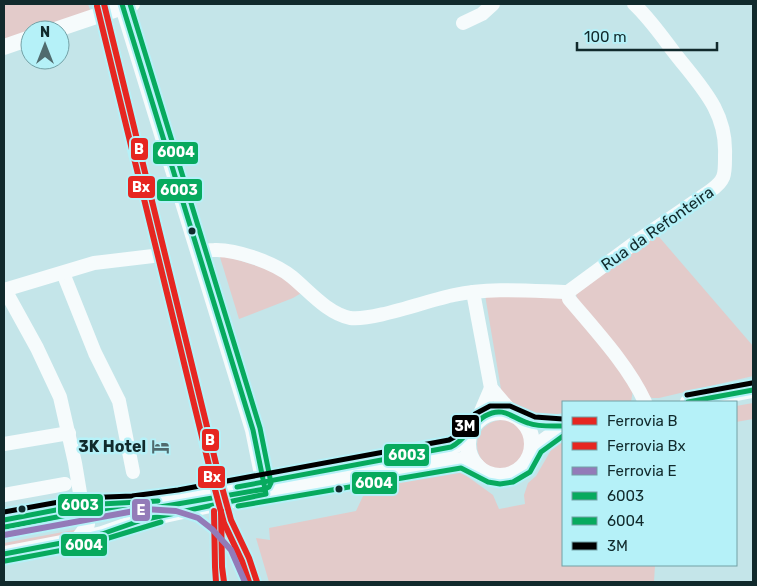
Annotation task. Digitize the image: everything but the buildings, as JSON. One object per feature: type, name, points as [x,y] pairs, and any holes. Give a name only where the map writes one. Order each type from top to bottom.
[{"type":"main road","points":[[122,4],[253,430],[265,488]]},
{"type":"main road","points":[[70,25],[132,4]]},
{"type":"main road","points":[[4,47],[20,41]]},
{"type":"main road","points":[[693,401],[753,390]]},
{"type":"main road","points":[[4,554],[77,540],[142,520],[265,488],[458,444],[467,438],[474,427],[485,416],[494,413],[505,412],[519,419],[547,426],[562,426]]},
{"type":"main road","points":[[4,520],[82,505],[153,502],[462,460],[478,466],[490,475],[500,477],[511,475],[528,462],[532,452],[533,441],[530,431],[519,419]]},
{"type":"main road","points":[[474,427],[468,442],[469,452],[478,466]]},
{"type":"main road","points":[[532,452],[562,427]]},
{"type":"main road","points":[[77,540],[86,531],[88,526],[82,505]]},
{"type":"street","points":[[463,22],[482,14],[492,4]]},
{"type":"street","name":"Rua da Refonteira","points":[[568,292],[640,239],[715,188],[725,176],[725,133],[711,100],[646,16],[634,4]]},
{"type":"street","points":[[199,254],[213,250],[235,253],[266,262],[290,276],[334,312],[353,318],[368,317],[455,294],[473,292],[568,292],[569,299],[616,356],[644,401]]},
{"type":"street","points":[[82,505],[69,433],[60,397],[37,348],[4,290],[94,263],[152,256]]},
{"type":"street","points":[[63,273],[119,401],[133,472]]},
{"type":"street","points":[[473,292],[491,388],[519,419]]},
{"type":"street","points":[[474,427],[491,388]]},
{"type":"street","points":[[4,444],[69,433]]},
{"type":"street","points":[[4,495],[65,484]]},
{"type":"shaded area","points":[[4,4],[88,4],[91,13],[70,21],[20,20],[20,37],[4,42]]},
{"type":"shaded area","points":[[654,231],[753,346],[753,376],[652,398],[647,395],[577,298],[576,294]]},
{"type":"shaded area","points":[[219,254],[280,273],[303,292],[293,298],[239,319]]},
{"type":"shaded area","points":[[564,293],[633,390],[631,401],[562,401],[562,413],[535,418],[502,395],[485,295]]},
{"type":"shaded area","points":[[753,403],[753,419],[737,422],[737,406]]},
{"type":"shaded area","points":[[502,420],[520,427],[527,445],[520,463],[502,470],[484,463],[477,445],[484,427]]},
{"type":"shaded area","points":[[562,441],[562,566],[655,566],[654,582],[269,582],[256,538],[270,540],[269,528],[356,511],[364,494],[371,490],[450,470],[464,474],[493,495],[499,509],[525,504],[524,495],[528,483],[536,476],[554,445]]},
{"type":"shaded area","points":[[74,513],[82,518],[78,535],[4,549],[4,543],[79,529],[76,518],[4,531],[4,525]]},
{"type":"rail line","name":"B","points":[[104,4],[220,480],[231,520],[249,558],[257,582]]},
{"type":"rail line","name":"Bx","points":[[97,6],[213,482],[224,523],[242,561],[249,582]]},
{"type":"rail line","name":"E","points":[[4,535],[145,509],[176,511],[198,518],[212,529],[231,550],[245,582]]},
{"type":"rail line","name":"Bx","points":[[214,511],[216,582]]},
{"type":"rail line","name":"B","points":[[221,511],[224,582]]},
{"type":"transit line","name":"6003","points":[[4,554],[77,540],[102,534],[142,520],[266,494],[253,430],[122,4]]},
{"type":"transit line","name":"6004","points":[[5,527],[83,512],[154,508],[265,489],[271,483],[260,428],[130,4]]},
{"type":"transit line","name":"3M","points":[[687,395],[752,383]]},
{"type":"transit line","name":"6003","points":[[693,401],[753,390]]},
{"type":"transit line","name":"3M","points":[[4,512],[81,498],[132,496],[178,490],[449,440],[458,435],[475,414],[490,406],[510,406],[535,417],[562,419]]},
{"type":"transit line","name":"6003","points":[[237,487],[451,447],[461,440],[480,419],[492,413],[503,412],[536,425],[562,426]]},
{"type":"transit line","name":"6004","points":[[238,506],[461,468],[488,482],[500,484],[513,482],[530,472],[541,452],[562,437]]},
{"type":"transit line","name":"6003","points":[[4,520],[82,505],[158,501]]},
{"type":"transit line","name":"6004","points":[[5,561],[79,547],[161,522]]},
{"type":"place","name":"3K Hotel","points":[[160,446]]}]
